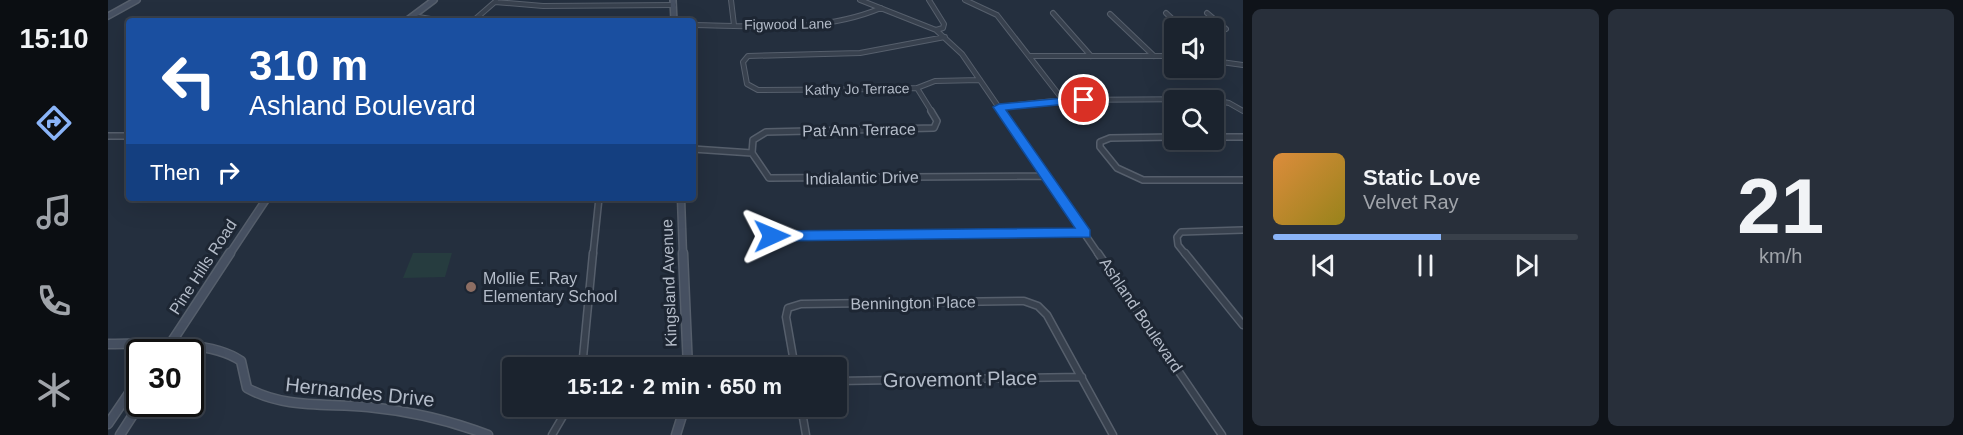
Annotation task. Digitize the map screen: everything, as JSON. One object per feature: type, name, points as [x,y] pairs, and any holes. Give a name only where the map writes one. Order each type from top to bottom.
[{"type":"street","points":[[108,16],[137,0]]},
{"type":"street","points":[[410,18],[434,0]]},
{"type":"street","points":[[731,0],[734,25]]},
{"type":"street","name":"Ashland Boulevard","points":[[860,0],[936,30],[945,37],[999,107],[1222,435]]},
{"type":"street","points":[[929,0],[944,24],[943,28],[936,30]]},
{"type":"street","points":[[965,0],[993,12],[1063,100]]},
{"type":"street","points":[[476,18],[496,1],[534,6],[674,3]]},
{"type":"street","name":"Figwood Lane","points":[[696,25],[840,23],[854,20],[881,8]]},
{"type":"street","points":[[1053,14],[1091,56]]},
{"type":"street","points":[[1110,14],[1154,56]]},
{"type":"street","points":[[1166,14],[1171,18]]},
{"type":"street","points":[[1207,14],[1212,18]]},
{"type":"street","points":[[413,16],[425,18]]},
{"type":"street","points":[[744,72],[743,62],[748,56],[860,53],[945,37]]},
{"type":"street","points":[[1029,56],[1164,56]]},
{"type":"street","points":[[1224,62],[1243,65]]},
{"type":"street","name":"Kathy Jo Terrace","points":[[744,72],[747,84],[758,90],[917,88],[935,81],[980,80]]},
{"type":"street","name":"Pat Ann Terrace","points":[[752,153],[753,140],[766,132],[934,128],[937,121],[917,88]]},
{"type":"street","points":[[999,107],[1063,100],[1209,99],[1229,103],[1243,111]]},
{"type":"street","points":[[108,136],[126,136]]},
{"type":"street","points":[[1164,137],[1110,138],[1100,142],[1101,147],[1117,168],[1143,180],[1243,180]]},
{"type":"street","points":[[1224,137],[1243,137]]},
{"type":"street","points":[[696,149],[752,153]]},
{"type":"street","name":"Indialantic Drive","points":[[752,153],[757,159],[760,171],[769,178],[1045,176]]},
{"type":"street","name":"Pine Hills Road","points":[[174,339],[265,201]]},
{"type":"street","points":[[583,357],[599,201]]},
{"type":"street","name":"Kingsland Avenue","points":[[681,201],[688,357]]},
{"type":"street","points":[[1243,230],[1192,230],[1181,232],[1178,237],[1178,245],[1243,325]]},
{"type":"street","points":[[772,236],[1085,233]]},
{"type":"street","name":"Bennington Place","points":[[793,357],[786,317],[789,308],[801,304],[1024,301],[1038,306],[1047,315],[1082,377]]},
{"type":"street","name":"Hernandes Drive","points":[[108,344],[126,344]]},
{"type":"street","name":"Hernandes Drive","points":[[204,349],[228,353],[240,359],[245,370],[248,388],[274,401],[366,407],[417,414],[454,421],[488,435]]},
{"type":"street","points":[[1082,377],[1113,435]]},
{"type":"street","name":"Grovemont Place","points":[[847,381],[1082,377]]},
{"type":"street","points":[[108,424],[126,398]]},
{"type":"street","points":[[120,435],[132,417]]},
{"type":"street","points":[[552,435],[563,417]]},
{"type":"street","points":[[676,435],[682,417]]},
{"type":"street","points":[[803,417],[806,435]]},
{"type":"green space","points":[[413,253],[452,253],[445,277],[403,278]]},
{"type":"place","name":"Mollie E. Ray Elementary School","points":[[471,287]]},
{"type":"route","points":[[772,236],[1085,233],[999,107],[1084,100]]}]
